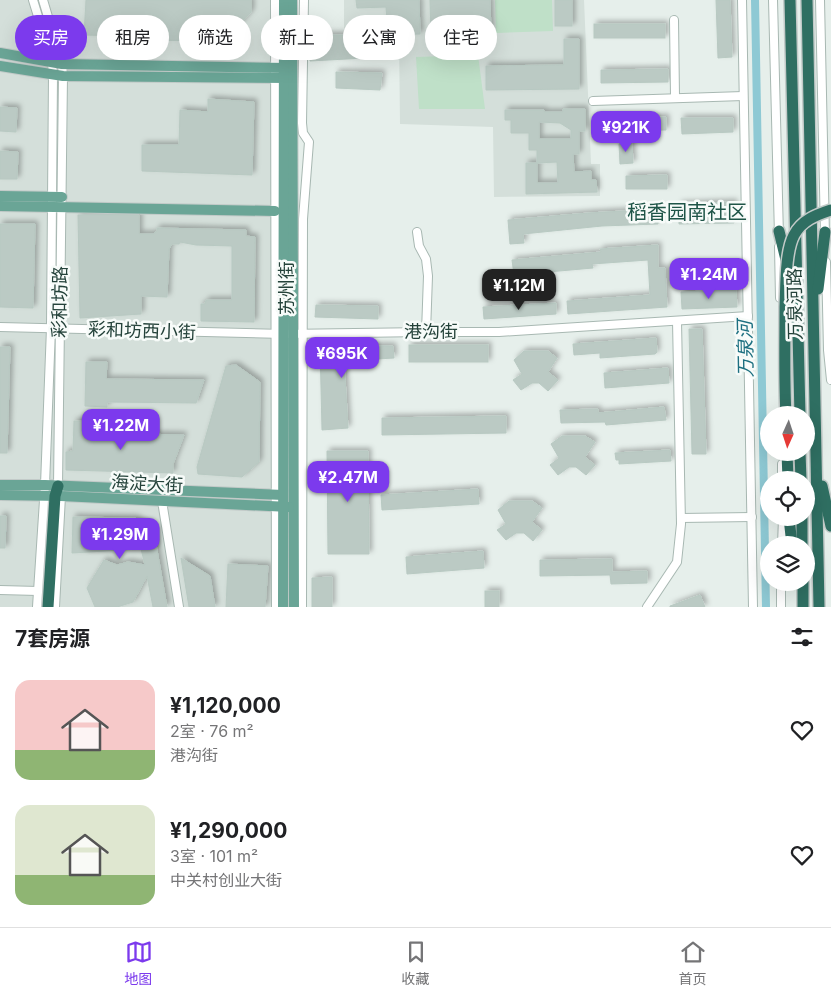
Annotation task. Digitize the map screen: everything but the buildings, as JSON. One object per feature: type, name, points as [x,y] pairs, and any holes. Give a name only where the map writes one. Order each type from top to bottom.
[{"type":"highway","name":"万泉河路","points":[[790,0],[800,406]]},
{"type":"highway","name":"万泉河路","points":[[807,0],[819,607]]},
{"type":"highway","points":[[786,406],[784,360],[788,257],[794,235],[806,219],[831,210]]},
{"type":"highway","points":[[779,231],[797,307]]},
{"type":"highway","points":[[813,330],[825,232]]},
{"type":"highway","points":[[816,454],[831,526]]},
{"type":"highway","points":[[48,607],[53,492]]},
{"type":"highway","points":[[802,591],[803,606]]},
{"type":"main road","name":"苏州街","points":[[283,607],[289,334],[283,73],[284,0]]},
{"type":"main road","name":"苏州街","points":[[283,73],[292,0]]},
{"type":"main road","points":[[0,53],[57,63],[283,73]]},
{"type":"main road","points":[[0,66],[58,75],[283,73]]},
{"type":"main road","points":[[0,196],[57,197]]},
{"type":"main road","points":[[0,206],[275,211]]},
{"type":"main road","name":"海淀大街","points":[[0,485],[53,492],[162,501],[284,507]]},
{"type":"main road","name":"海淀大街","points":[[0,495],[53,492],[284,495]]},
{"type":"main road","name":"苏州街","points":[[284,507],[294,607]]},
{"type":"street","name":"彩和坊路","points":[[33,0],[57,63]]},
{"type":"street","name":"彩和坊路","points":[[37,607],[53,492],[60,329],[57,208],[58,75],[43,0]]},
{"type":"street","name":"苏州街","points":[[275,0],[283,73],[275,211],[289,334],[302,607]]},
{"type":"street","name":"苏州街","points":[[284,495],[289,334],[303,219],[308,142],[303,133],[302,123],[304,0]]},
{"type":"street","points":[[742,0],[753,607]]},
{"type":"street","name":"万泉河路","points":[[773,0],[782,406]]},
{"type":"street","name":"万泉河路","points":[[820,0],[828,350],[831,380]]},
{"type":"street","points":[[674,20],[675,97]]},
{"type":"street","points":[[593,101],[743,96]]},
{"type":"street","name":"彩和坊路","points":[[56,607],[51,328],[57,208]]},
{"type":"street","points":[[417,232],[419,246],[426,259],[428,276],[426,332]]},
{"type":"street","name":"港沟街","points":[[289,334],[499,332],[748,316]]},
{"type":"street","points":[[648,607],[677,562],[681,518],[677,321]]},
{"type":"street","name":"彩和坊西小街","points":[[0,327],[289,334]]},
{"type":"street","points":[[162,501],[179,607]]},
{"type":"street","name":"苏州街","points":[[276,607],[284,507]]},
{"type":"street","points":[[681,518],[752,517]]},
{"type":"street","points":[[0,590],[38,591]]},
{"type":"street","points":[[781,591],[781,607]]},
{"type":"shaded area","points":[[0,0],[284,0],[284,15],[261,15],[261,60],[284,60],[283,607],[0,607]]},
{"type":"shaded area","points":[[344,0],[584,0],[591,164],[600,164],[600,196],[494,197],[493,127],[400,124],[399,60],[415,60],[415,15],[344,15]]},
{"type":"green space","points":[[495,0],[552,0],[553,31],[497,33],[497,15],[495,15]]},
{"type":"green space","points":[[416,57],[425,57],[425,60],[479,60],[485,109],[419,109]]},
{"type":"waterway","name":"万泉河","points":[[755,0],[766,607]]},
{"type":"district","name":"稻香园南社区","points":[[687,212]]}]
